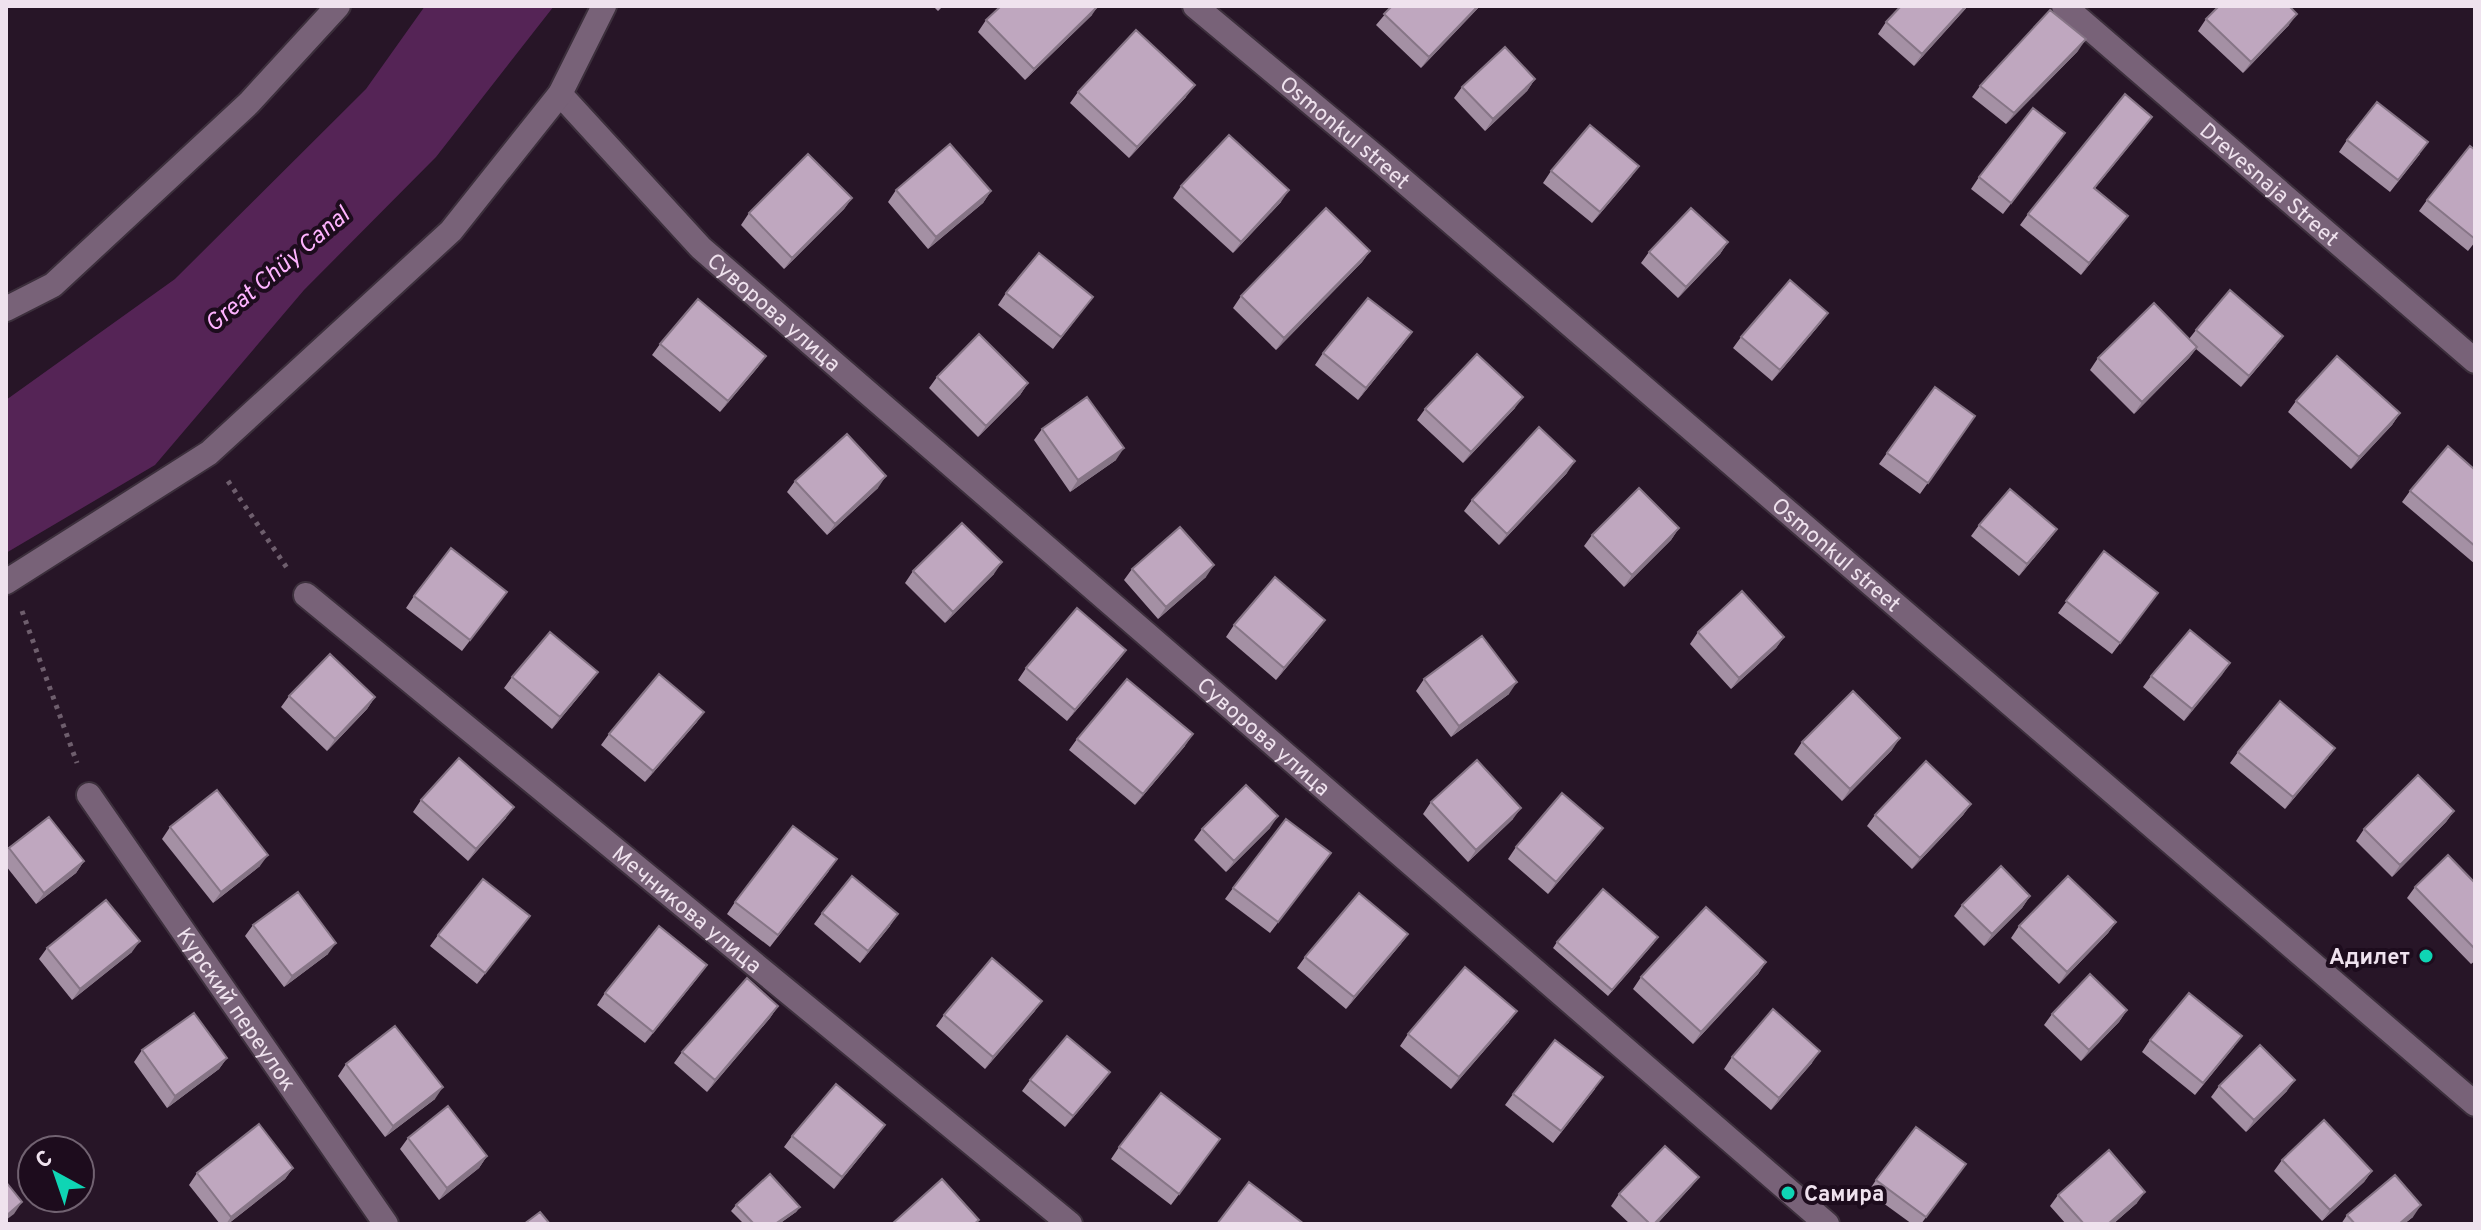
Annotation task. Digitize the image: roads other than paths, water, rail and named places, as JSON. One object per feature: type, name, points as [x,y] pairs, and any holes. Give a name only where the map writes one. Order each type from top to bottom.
[{"type":"street","points":[[6,309],[53,285],[249,103],[338,6]]},
{"type":"street","points":[[8,581],[209,453],[451,231],[560,94],[604,6]]},
{"type":"street","name":"Osmonkul street","points":[[1195,6],[1389,169],[2475,1104]]},
{"type":"street","name":"Drevesnaja Street","points":[[2064,6],[2475,361]]},
{"type":"street","name":"Суворова улица","points":[[560,94],[701,248],[1827,1224]]},
{"type":"street","name":"Мечникова улица","points":[[306,595],[1070,1224]]},
{"type":"street","name":"Курский переулок","points":[[89,795],[386,1224]]},
{"type":"water","name":"Great Chüy Canal","points":[[425,6],[554,6],[436,157],[304,290],[155,465],[6,553],[6,400],[175,279],[366,89]]},
{"type":"place","name":"Адилет","points":[[2426,956]]},
{"type":"place","name":"Самира","points":[[1788,1193]]}]
